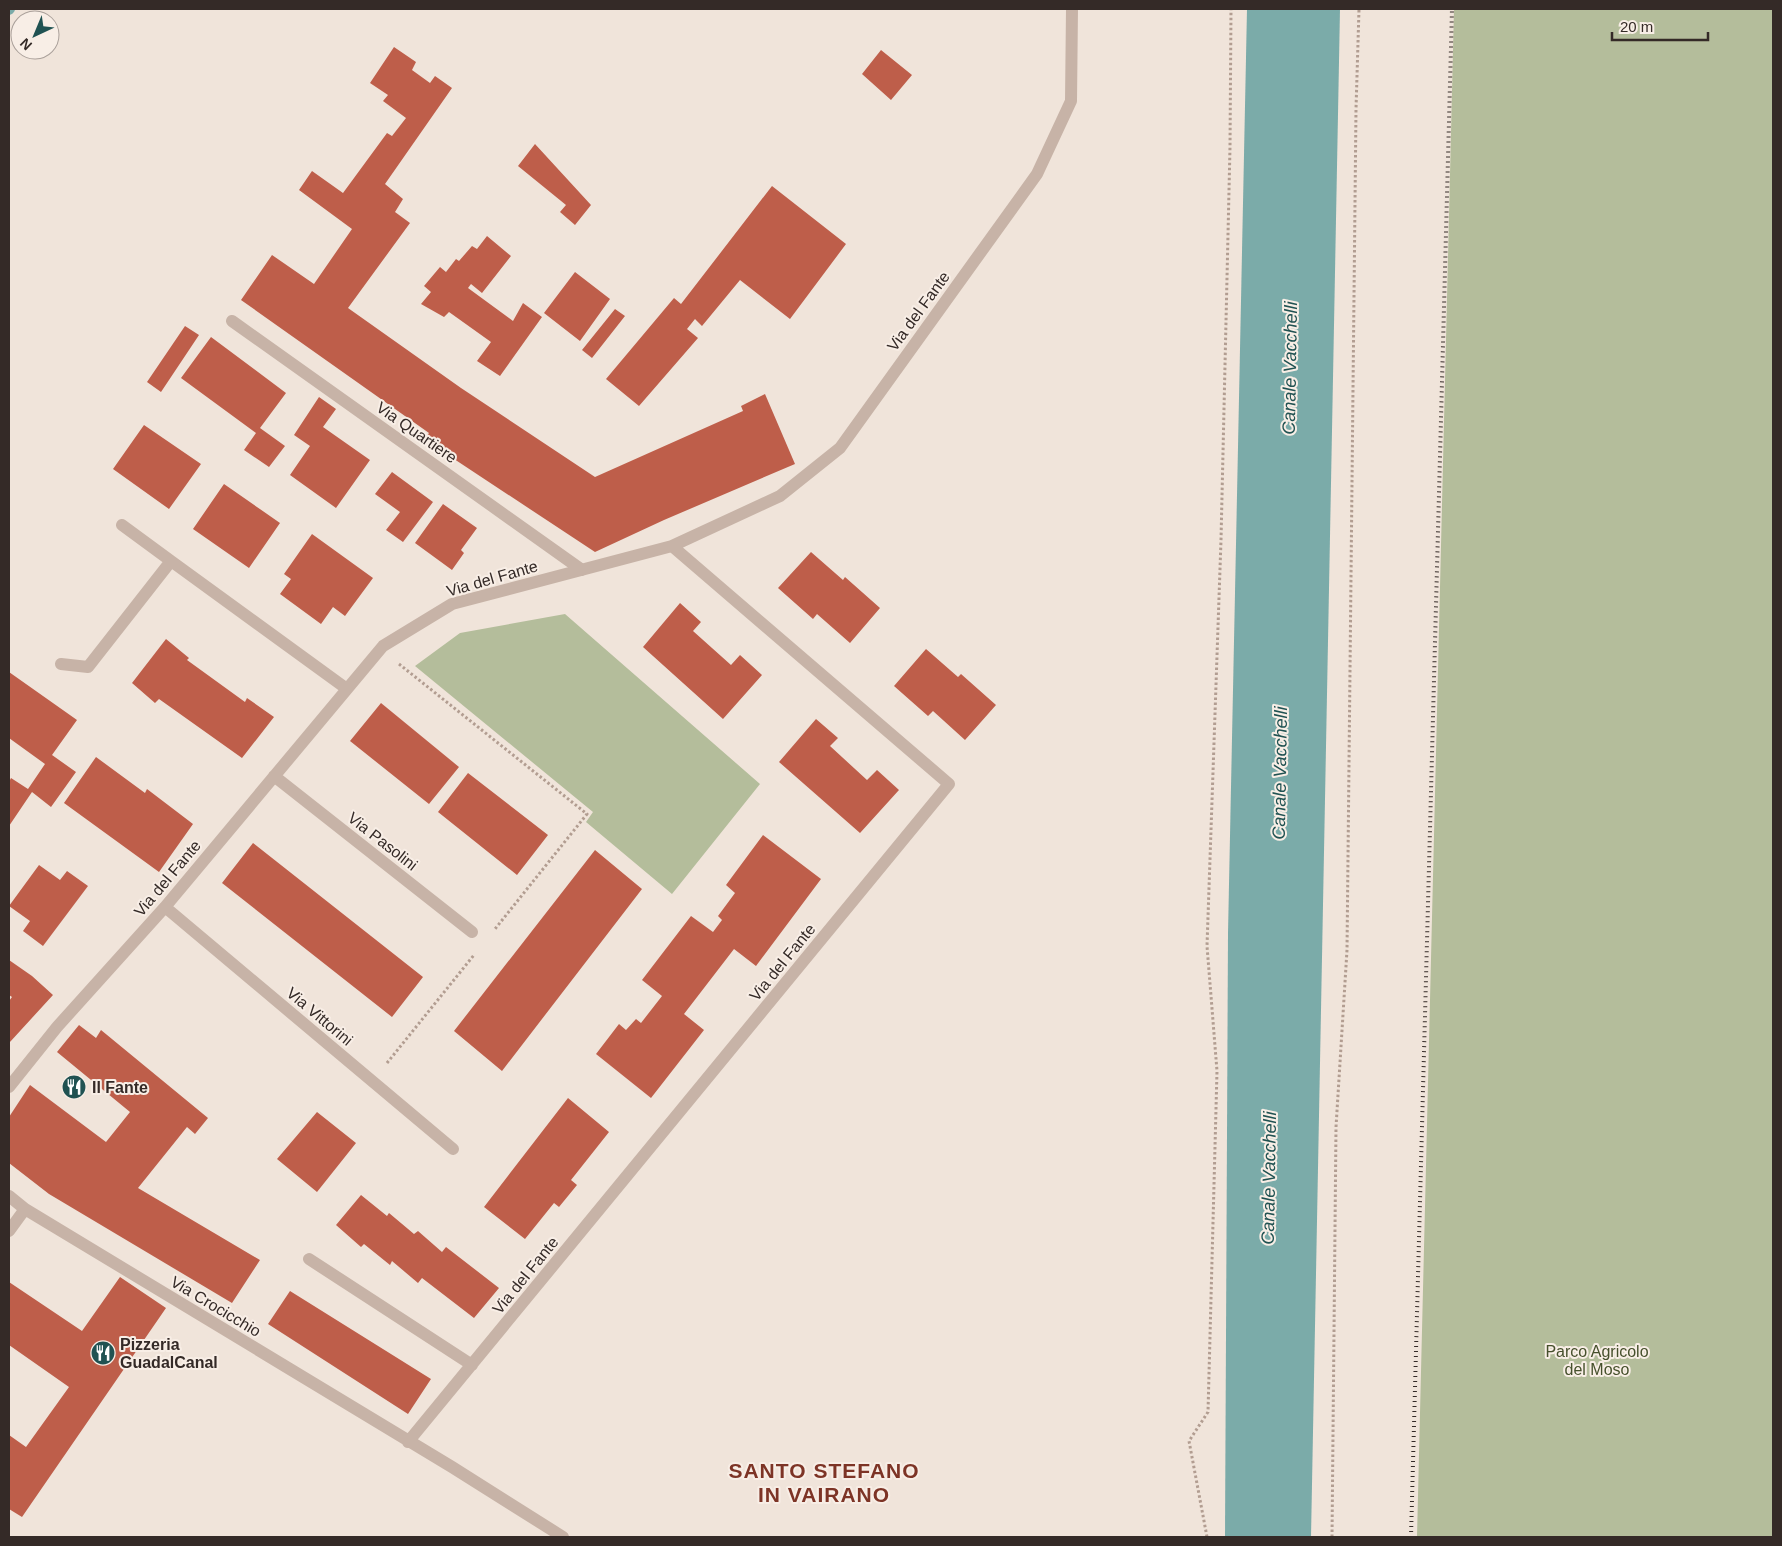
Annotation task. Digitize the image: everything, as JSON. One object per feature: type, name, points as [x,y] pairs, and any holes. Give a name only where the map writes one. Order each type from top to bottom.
[{"type":"street","name":"Via del Fante","points":[[9,1087],[57,1027],[165,907],[380,649],[452,604],[672,546],[780,496],[840,448],[1037,174],[1071,101],[1072,9]]},
{"type":"street","name":"Via Quartiere","points":[[232,321],[582,570]]},
{"type":"street","points":[[122,525],[347,688]]},
{"type":"street","name":"Via del Fante","points":[[408,1442],[949,784],[672,546]]},
{"type":"street","points":[[61,664],[88,668],[171,561]]},
{"type":"street","name":"Via Pasolini","points":[[274,776],[472,932]]},
{"type":"street","name":"Via Vittorini","points":[[165,907],[453,1149]]},
{"type":"street","name":"Via Crocicchio","points":[[9,1196],[25,1209],[452,1467],[563,1537]]},
{"type":"street","points":[[9,1230],[25,1209]]},
{"type":"street","points":[[309,1259],[472,1366]]},
{"type":"path","points":[[1207,1537],[1189,1441],[1208,1412],[1216,1071],[1207,946],[1222,510],[1231,9]]},
{"type":"path","points":[[1332,1537],[1336,1127],[1347,950],[1356,109],[1360,9]]},
{"type":"path","points":[[380,649],[587,814],[489,936]]},
{"type":"path","points":[[372,1081],[477,951]]},
{"type":"green space","name":"Parco Agricolo del Moso","points":[[1454,9],[1773,9],[1773,1537],[1417,1537]]},
{"type":"green space","points":[[565,614],[760,784],[672,894],[586,822],[593,812],[415,666],[460,633]]},
{"type":"water","name":"Canale Vacchelli","points":[[1247,9],[1340,9],[1311,1537],[1225,1537],[1228,933]]},
{"type":"building","points":[[394,47],[416,62],[412,70],[430,83],[435,76],[452,88],[385,184],[403,199],[395,212],[410,223],[348,308],[461,388],[595,477],[743,411],[741,406],[765,394],[795,464],[664,520],[595,552],[442,451],[425,438],[429,433],[241,300],[272,255],[314,284],[352,229],[299,190],[312,171],[343,193],[387,133],[392,136],[406,118],[383,101],[388,95],[370,83]]},
{"type":"building","points":[[881,50],[912,75],[891,100],[862,74]]},
{"type":"building","points":[[535,144],[591,205],[575,225],[560,212],[566,205],[518,166]]},
{"type":"building","points":[[772,186],[846,244],[790,319],[740,280],[702,326],[695,319],[687,329],[698,338],[639,406],[606,379],[674,298],[681,304]]},
{"type":"building","points":[[487,236],[511,256],[482,293],[471,284],[468,288],[513,321],[523,303],[542,317],[500,376],[477,361],[491,342],[449,312],[444,317],[421,304],[431,292],[424,286],[440,267],[446,272],[456,259],[459,261],[472,246],[477,249]]},
{"type":"building","points":[[575,272],[610,299],[580,341],[544,313]]},
{"type":"building","points":[[615,309],[625,316],[592,358],[582,350]]},
{"type":"building","points":[[185,326],[199,335],[161,392],[147,382]]},
{"type":"building","points":[[211,337],[286,393],[260,428],[285,446],[269,467],[244,450],[256,433],[181,378]]},
{"type":"building","points":[[319,397],[336,409],[323,427],[370,460],[336,508],[290,475],[310,446],[294,435]]},
{"type":"building","points":[[144,425],[201,464],[169,509],[113,469]]},
{"type":"building","points":[[392,472],[433,502],[403,542],[386,530],[400,512],[375,494]]},
{"type":"building","points":[[224,484],[280,523],[249,568],[193,529]]},
{"type":"building","points":[[443,504],[477,528],[461,550],[464,553],[452,570],[415,543]]},
{"type":"building","points":[[312,534],[373,578],[345,616],[333,607],[321,624],[280,594],[291,579],[284,574]]},
{"type":"building","points":[[811,552],[843,580],[845,577],[880,608],[850,643],[817,614],[813,619],[778,588]]},
{"type":"building","points":[[680,603],[701,622],[693,631],[731,665],[740,655],[762,675],[723,719],[643,647]]},
{"type":"building","points":[[166,639],[189,658],[187,660],[245,702],[247,698],[274,717],[242,758],[159,699],[155,703],[132,683]]},
{"type":"building","points":[[926,649],[958,677],[961,674],[996,705],[965,740],[933,711],[928,716],[894,686]]},
{"type":"building","points":[[9,672],[77,720],[52,755],[76,772],[51,807],[32,792],[9,826],[9,782],[11,778],[28,789],[45,764],[9,738]]},
{"type":"building","points":[[381,703],[459,767],[429,804],[350,741]]},
{"type":"building","points":[[816,719],[838,738],[830,746],[867,780],[877,770],[899,790],[860,833],[779,762]]},
{"type":"building","points":[[96,757],[145,793],[147,789],[193,824],[159,872],[64,803]]},
{"type":"building","points":[[468,773],[548,835],[517,875],[438,812]]},
{"type":"building","points":[[763,835],[821,879],[756,966],[734,949],[684,1014],[704,1030],[651,1098],[596,1054],[619,1024],[626,1030],[636,1019],[641,1023],[662,996],[642,980],[691,916],[713,932],[722,920],[718,916],[735,893],[726,885]]},
{"type":"building","points":[[253,843],[423,977],[392,1017],[222,883]]},
{"type":"building","points":[[595,850],[642,889],[502,1071],[454,1031]]},
{"type":"building","points":[[39,865],[60,880],[67,871],[88,886],[43,946],[23,931],[30,921],[9,906]]},
{"type":"building","points":[[9,960],[32,976],[53,995],[10,1042],[9,1001],[12,997],[9,995]]},
{"type":"building","points":[[79,1025],[96,1038],[101,1030],[208,1118],[195,1134],[187,1127],[138,1188],[260,1260],[232,1303],[49,1194],[9,1163],[9,1117],[30,1085],[106,1142],[130,1112],[57,1052]]},
{"type":"building","points":[[568,1098],[609,1132],[571,1180],[577,1185],[559,1207],[554,1203],[525,1239],[484,1207]]},
{"type":"building","points":[[317,1112],[356,1143],[317,1192],[277,1159]]},
{"type":"building","points":[[361,1195],[387,1216],[389,1213],[414,1234],[418,1231],[442,1252],[446,1247],[499,1288],[474,1318],[422,1278],[418,1283],[392,1261],[390,1265],[364,1244],[361,1247],[336,1225]]},
{"type":"building","points":[[120,1277],[166,1308],[22,1517],[9,1509],[9,1435],[26,1447],[69,1387],[9,1345],[9,1282],[82,1331]]},
{"type":"building","points":[[290,1291],[431,1379],[408,1414],[268,1324]]},
{"type":"railway","points":[[1411,1537],[1452,9]]},
{"type":"place","name":"Il Fante","points":[[74,1087]]},
{"type":"place","name":"Pizzeria GuadalCanal","points":[[103,1353]]},
{"type":"district","name":"SANTO STEFANO IN VAIRANO","points":[[824,1483]]}]
